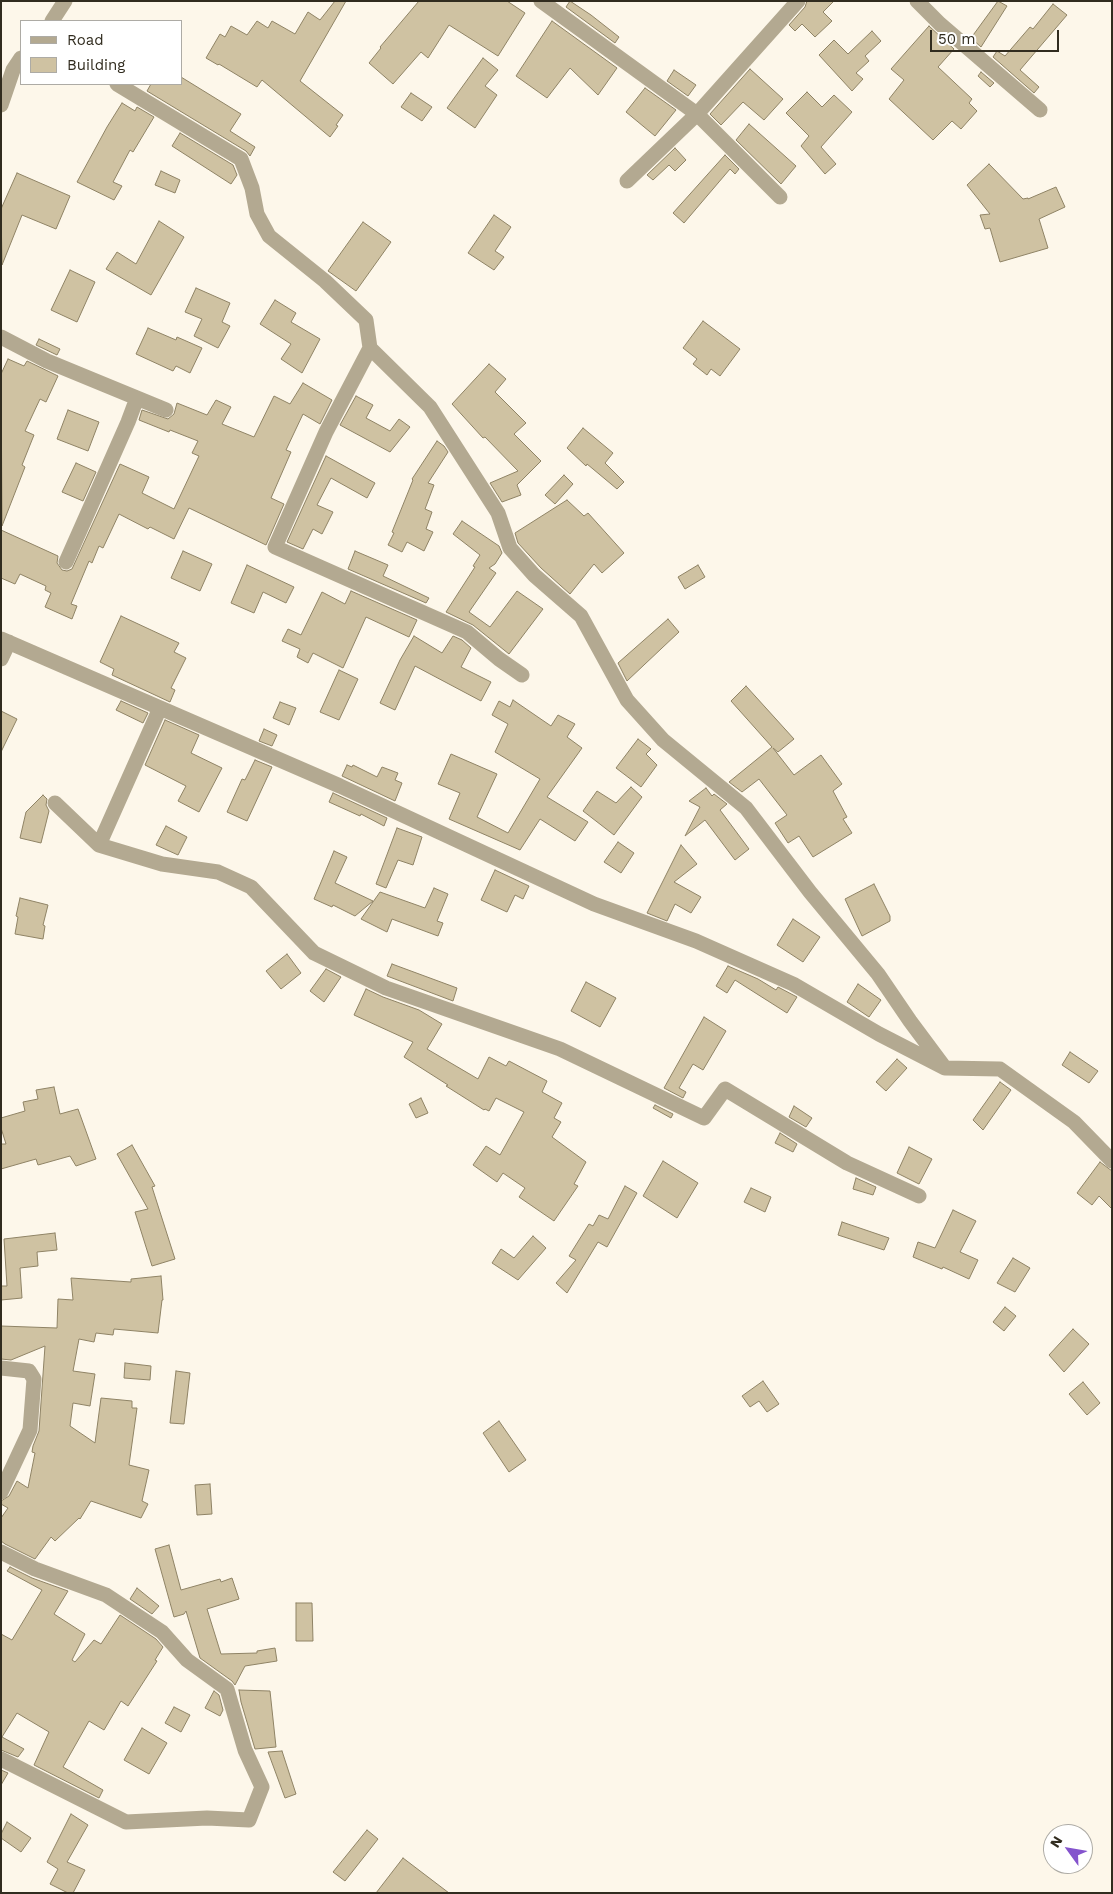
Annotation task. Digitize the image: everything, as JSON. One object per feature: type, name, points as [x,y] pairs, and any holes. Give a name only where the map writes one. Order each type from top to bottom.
[{"type":"street","points":[[53,20],[64,1]]},
{"type":"street","points":[[540,1],[697,114],[780,197]]},
{"type":"street","points":[[627,181],[697,114],[798,1]]},
{"type":"street","points":[[917,1],[940,24],[1040,110]]},
{"type":"street","points":[[1,105],[13,70],[20,60]]},
{"type":"street","points":[[119,85],[241,159],[252,188],[257,214],[269,236],[325,281],[366,320],[370,348],[326,432],[275,547],[467,632],[499,659],[522,675]]},
{"type":"street","points":[[1,337],[47,361],[166,410]]},
{"type":"street","points":[[370,348],[430,407],[498,513],[510,548],[534,574],[581,616],[627,700],[663,740],[746,808],[810,892],[878,974],[945,1068]]},
{"type":"street","points":[[66,562],[137,398]]},
{"type":"street","points":[[1,660],[5,640],[340,786],[594,904],[696,941],[793,984],[879,1034],[945,1068],[1000,1069],[1074,1122],[1112,1161]]},
{"type":"street","points":[[99,845],[160,708]]},
{"type":"street","points":[[55,803],[99,845],[162,864],[218,872],[251,887],[314,953],[386,988],[560,1049],[704,1118],[725,1089],[847,1163],[919,1196]]},
{"type":"street","points":[[1,1368],[28,1371],[34,1380],[30,1430],[1,1492]]},
{"type":"street","points":[[1,1552],[35,1570],[106,1595],[162,1632],[187,1660],[227,1689],[245,1750],[262,1787],[249,1820],[207,1818],[126,1822],[1,1759]]},
{"type":"building","points":[[335,1],[346,1],[300,81],[343,115],[330,137],[262,80],[257,87],[206,58],[220,34],[225,37],[231,26],[247,35],[257,21],[268,28],[272,21],[295,34],[308,12],[320,20]]},
{"type":"building","points":[[419,1],[507,1],[525,13],[498,56],[449,25],[428,58],[421,52],[393,84],[369,63]]},
{"type":"building","points":[[570,1],[619,37],[615,43],[566,7]]},
{"type":"building","points":[[807,1],[834,1],[823,12],[832,21],[815,37],[802,24],[795,31],[789,25],[805,7]]},
{"type":"building","points":[[998,1],[1007,6],[981,47],[971,38]]},
{"type":"building","points":[[1053,4],[1067,15],[1020,70],[1039,87],[1034,93],[993,57],[997,51],[1005,56],[1030,27],[1033,29]]},
{"type":"building","points":[[552,21],[617,68],[598,95],[570,68],[547,98],[516,76]]},
{"type":"building","points":[[929,26],[954,49],[938,67],[972,99],[969,103],[977,111],[961,129],[952,121],[933,140],[889,99],[904,80],[891,69]]},
{"type":"building","points":[[872,31],[881,41],[865,56],[869,61],[856,73],[863,79],[852,91],[819,55],[834,40],[848,54]]},
{"type":"building","points":[[483,58],[498,70],[485,86],[497,95],[475,128],[447,108]]},
{"type":"building","points":[[750,69],[783,99],[764,120],[743,102],[721,125],[710,114]]},
{"type":"building","points":[[674,70],[696,85],[688,96],[667,81]]},
{"type":"building","points":[[981,72],[994,83],[990,87],[978,76]]},
{"type":"building","points":[[182,78],[241,114],[230,131],[255,147],[250,156],[246,151],[147,91],[150,85],[182,85]]},
{"type":"building","points":[[645,88],[676,110],[655,136],[626,112]]},
{"type":"building","points":[[807,92],[822,107],[834,95],[852,112],[821,147],[836,164],[825,174],[801,146],[809,136],[786,113]]},
{"type":"building","points":[[411,93],[432,107],[422,121],[401,107]]},
{"type":"building","points":[[122,103],[135,111],[137,107],[154,117],[133,152],[130,150],[113,182],[122,186],[114,200],[77,182]]},
{"type":"building","points":[[749,124],[796,166],[781,184],[736,140]]},
{"type":"building","points":[[180,133],[233,165],[237,175],[231,184],[172,146]]},
{"type":"building","points":[[675,148],[686,160],[675,171],[669,165],[653,180],[647,175]]},
{"type":"building","points":[[725,155],[739,169],[735,174],[730,169],[684,223],[673,213]]},
{"type":"building","points":[[989,164],[1023,199],[1028,199],[1056,187],[1065,207],[1039,219],[1048,248],[1000,262],[990,228],[985,229],[980,215],[990,214],[967,185]]},
{"type":"building","points":[[161,171],[180,180],[175,193],[155,185]]},
{"type":"building","points":[[17,173],[70,196],[56,229],[22,215],[2,265],[1,209]]},
{"type":"building","points":[[494,215],[511,227],[495,251],[504,257],[494,270],[468,253]]},
{"type":"building","points":[[159,221],[184,237],[151,295],[106,269],[117,252],[136,264]]},
{"type":"building","points":[[363,222],[391,242],[356,291],[328,271]]},
{"type":"building","points":[[70,270],[95,282],[77,322],[51,310]]},
{"type":"building","points":[[196,288],[230,303],[222,322],[230,326],[218,348],[194,336],[202,319],[185,312]]},
{"type":"building","points":[[275,300],[296,313],[291,322],[320,339],[302,373],[281,359],[291,344],[260,324]]},
{"type":"building","points":[[703,321],[740,349],[720,376],[711,369],[707,375],[693,364],[697,359],[683,348]]},
{"type":"building","points":[[148,328],[176,340],[177,337],[202,348],[190,373],[176,366],[173,371],[136,354]]},
{"type":"building","points":[[39,339],[60,349],[57,355],[36,345]]},
{"type":"building","points":[[8,359],[24,366],[27,361],[58,376],[46,402],[40,399],[25,431],[34,435],[22,465],[25,467],[2,526],[1,374]]},
{"type":"building","points":[[489,364],[506,379],[495,392],[526,423],[514,434],[541,461],[517,485],[521,495],[502,502],[490,483],[518,471],[485,437],[483,438],[452,404]]},
{"type":"building","points":[[303,383],[332,400],[320,424],[303,414],[286,450],[291,452],[271,498],[284,504],[266,545],[189,508],[174,539],[150,527],[148,529],[119,514],[103,548],[99,546],[92,563],[89,561],[71,604],[77,606],[72,619],[45,607],[51,593],[45,590],[46,586],[20,574],[15,584],[1,578],[1,530],[58,556],[57,563],[62,570],[72,569],[120,464],[149,477],[142,493],[174,509],[199,456],[192,453],[198,441],[139,420],[142,410],[168,419],[174,414],[177,403],[207,415],[216,400],[231,407],[222,424],[254,437],[274,396],[290,404]]},
{"type":"building","points":[[356,396],[373,405],[366,418],[390,431],[399,419],[410,427],[390,452],[340,425]]},
{"type":"building","points":[[68,410],[99,422],[88,451],[57,439]]},
{"type":"building","points":[[583,428],[613,453],[605,463],[624,482],[617,489],[587,464],[586,466],[567,448]]},
{"type":"building","points":[[437,441],[448,452],[428,483],[434,485],[425,509],[432,512],[426,529],[433,532],[424,551],[407,542],[402,552],[388,545],[394,533],[392,532],[412,479]]},
{"type":"building","points":[[326,456],[375,483],[367,498],[331,478],[317,505],[333,512],[322,534],[313,529],[303,549],[287,542]]},
{"type":"building","points":[[76,463],[96,472],[83,501],[62,492]]},
{"type":"building","points":[[564,475],[573,484],[555,504],[545,495]]},
{"type":"building","points":[[567,500],[584,516],[588,513],[624,553],[602,573],[594,564],[570,594],[541,568],[518,543],[515,533]]},
{"type":"building","points":[[462,521],[499,546],[502,553],[495,564],[489,568],[496,573],[469,612],[490,627],[517,591],[543,609],[509,654],[473,625],[446,612],[475,567],[473,566],[480,555],[453,534]]},
{"type":"building","points":[[183,551],[212,564],[200,591],[171,578]]},
{"type":"building","points":[[355,551],[388,565],[383,576],[429,598],[426,603],[348,569]]},
{"type":"building","points":[[247,565],[294,587],[286,603],[263,592],[254,613],[231,603]]},
{"type":"building","points":[[698,565],[705,577],[685,589],[678,577]]},
{"type":"building","points":[[351,591],[417,620],[409,637],[366,617],[343,668],[313,653],[308,663],[297,657],[300,649],[282,641],[288,629],[301,635],[322,592],[345,604]]},
{"type":"building","points":[[121,616],[179,643],[174,652],[186,658],[171,688],[175,690],[170,702],[112,675],[114,669],[100,662]]},
{"type":"building","points":[[668,619],[679,632],[627,681],[618,663]]},
{"type":"building","points":[[414,636],[442,653],[453,636],[462,640],[471,648],[461,667],[491,682],[481,701],[415,666],[395,710],[380,703],[400,660]]},
{"type":"building","points":[[339,670],[358,679],[339,720],[320,712]]},
{"type":"building","points":[[746,686],[794,739],[778,752],[773,748],[794,775],[821,755],[842,784],[833,791],[847,817],[843,819],[852,833],[813,857],[799,836],[788,843],[775,823],[787,815],[759,779],[742,792],[729,782],[772,747],[731,701]]},
{"type":"building","points":[[513,700],[551,726],[558,715],[575,724],[567,737],[582,748],[547,797],[588,822],[575,841],[540,819],[520,850],[449,819],[460,793],[438,784],[451,754],[497,774],[477,817],[508,833],[540,779],[495,752],[508,724],[492,715],[499,701],[510,707]]},
{"type":"building","points":[[121,701],[148,713],[143,723],[116,710]]},
{"type":"building","points":[[280,702],[296,708],[289,725],[273,718]]},
{"type":"building","points":[[1,711],[17,719],[1,752]]},
{"type":"building","points":[[165,720],[199,735],[191,753],[222,768],[199,812],[178,801],[186,786],[145,765]]},
{"type":"building","points":[[264,729],[277,735],[272,746],[259,741]]},
{"type":"building","points":[[638,739],[651,749],[646,754],[657,765],[641,787],[616,768]]},
{"type":"building","points":[[255,760],[272,767],[247,821],[227,812],[242,779],[245,780]]},
{"type":"building","points":[[347,765],[352,767],[353,765],[377,777],[382,767],[398,773],[395,780],[402,783],[395,801],[342,776]]},
{"type":"building","points":[[631,787],[642,797],[614,835],[583,811],[597,791],[616,803]]},
{"type":"building","points":[[706,788],[712,796],[714,794],[727,804],[720,810],[749,849],[735,860],[705,820],[685,836],[700,807],[689,801]]},
{"type":"building","points":[[333,793],[387,818],[384,826],[361,814],[360,816],[329,802]]},
{"type":"building","points":[[43,795],[47,799],[46,805],[49,811],[41,843],[20,838],[26,812]]},
{"type":"building","points":[[166,826],[187,837],[178,855],[156,845]]},
{"type":"building","points":[[397,828],[422,837],[413,865],[398,860],[386,888],[376,884]]},
{"type":"building","points":[[618,842],[634,853],[621,873],[604,862]]},
{"type":"building","points":[[681,845],[697,864],[674,882],[701,897],[691,913],[675,904],[667,921],[647,913]]},
{"type":"building","points":[[334,851],[347,857],[335,883],[373,901],[355,916],[333,905],[332,907],[314,899]]},
{"type":"building","points":[[495,870],[529,886],[523,899],[515,895],[507,912],[481,900]]},
{"type":"building","points":[[874,884],[890,916],[890,921],[862,936],[845,899]]},
{"type":"building","points":[[434,888],[448,894],[437,921],[443,923],[438,936],[392,919],[387,932],[361,919],[380,892],[425,908]]},
{"type":"building","points":[[20,898],[48,905],[43,925],[45,926],[43,939],[15,934]]},
{"type":"building","points":[[793,919],[820,937],[803,962],[777,945]]},
{"type":"building","points":[[287,954],[301,973],[281,989],[266,971]]},
{"type":"building","points":[[392,964],[457,988],[453,1001],[387,976]]},
{"type":"building","points":[[728,966],[758,979],[776,990],[778,987],[797,997],[787,1013],[735,980],[727,993],[716,986]]},
{"type":"building","points":[[326,969],[341,977],[324,1002],[310,991]]},
{"type":"building","points":[[586,982],[616,998],[600,1027],[571,1011]]},
{"type":"building","points":[[858,984],[881,1000],[869,1017],[847,1002]]},
{"type":"building","points":[[366,989],[419,1010],[442,1024],[427,1049],[478,1079],[489,1057],[506,1066],[509,1061],[547,1081],[542,1092],[562,1103],[554,1118],[561,1122],[552,1137],[586,1162],[574,1184],[578,1186],[554,1221],[519,1197],[525,1188],[503,1173],[497,1182],[473,1165],[486,1146],[500,1155],[524,1112],[496,1098],[489,1111],[484,1110],[404,1057],[413,1042],[354,1015]]},
{"type":"building","points":[[704,1017],[726,1031],[703,1070],[693,1064],[679,1088],[686,1092],[683,1098],[664,1088]]},
{"type":"building","points":[[1070,1052],[1098,1071],[1089,1083],[1062,1065]]},
{"type":"building","points":[[897,1059],[907,1068],[886,1091],[876,1082]]},
{"type":"building","points":[[1000,1082],[1011,1090],[983,1130],[973,1120]]},
{"type":"building","points":[[54,1087],[60,1114],[78,1109],[96,1159],[76,1166],[70,1156],[38,1165],[36,1159],[1,1169],[1,1144],[6,1144],[1,1128],[1,1118],[25,1111],[23,1102],[38,1099],[36,1090]]},
{"type":"building","points":[[421,1098],[428,1113],[416,1118],[409,1104]]},
{"type":"building","points":[[655,1105],[673,1114],[671,1118],[653,1108]]},
{"type":"building","points":[[794,1106],[812,1118],[806,1127],[789,1117]]},
{"type":"building","points":[[780,1133],[797,1144],[793,1152],[775,1143]]},
{"type":"building","points":[[132,1145],[155,1186],[152,1187],[175,1259],[152,1266],[135,1212],[148,1209],[117,1154]]},
{"type":"building","points":[[909,1147],[932,1159],[919,1184],[897,1173]]},
{"type":"building","points":[[663,1161],[698,1183],[677,1218],[643,1196]]},
{"type":"building","points":[[1100,1162],[1112,1171],[1112,1209],[1099,1196],[1092,1205],[1077,1193]]},
{"type":"building","points":[[856,1178],[876,1187],[873,1195],[853,1189]]},
{"type":"building","points":[[625,1186],[637,1193],[607,1247],[598,1242],[567,1293],[556,1283],[576,1260],[569,1256],[589,1224],[593,1226],[599,1215],[608,1219]]},
{"type":"building","points":[[751,1188],[771,1197],[765,1212],[744,1202]]},
{"type":"building","points":[[953,1210],[976,1221],[960,1252],[978,1260],[969,1279],[943,1267],[942,1269],[913,1257],[918,1242],[935,1248]]},
{"type":"building","points":[[842,1222],[889,1238],[884,1250],[838,1235]]},
{"type":"building","points":[[55,1233],[57,1250],[37,1252],[38,1266],[20,1268],[22,1298],[1,1300],[1,1286],[7,1286],[4,1239]]},
{"type":"building","points":[[533,1236],[546,1248],[518,1280],[492,1263],[501,1249],[514,1258]]},
{"type":"building","points":[[1013,1258],[1030,1268],[1015,1292],[997,1283]]},
{"type":"building","points":[[161,1276],[163,1300],[158,1333],[114,1329],[113,1335],[96,1333],[94,1342],[79,1339],[73,1371],[95,1374],[90,1406],[73,1403],[70,1426],[95,1443],[101,1398],[132,1401],[132,1408],[137,1408],[129,1465],[149,1470],[142,1501],[148,1504],[141,1518],[91,1501],[80,1519],[55,1541],[51,1537],[35,1559],[5,1544],[1,1541],[1,1518],[8,1508],[1,1504],[1,1501],[9,1496],[17,1481],[28,1488],[35,1453],[32,1452],[33,1446],[39,1431],[45,1346],[11,1360],[1,1359],[1,1326],[57,1328],[58,1299],[73,1300],[71,1278],[131,1282],[131,1279]]},
{"type":"building","points":[[1005,1307],[1016,1316],[1004,1331],[993,1322]]},
{"type":"building","points":[[1073,1329],[1089,1344],[1064,1372],[1049,1355]]},
{"type":"building","points":[[125,1363],[151,1366],[150,1380],[124,1378]]},
{"type":"building","points":[[176,1371],[190,1373],[184,1424],[170,1423]]},
{"type":"building","points":[[763,1381],[779,1404],[767,1412],[759,1401],[750,1407],[742,1396]]},
{"type":"building","points":[[1083,1382],[1100,1403],[1087,1415],[1069,1394]]},
{"type":"building","points":[[499,1421],[526,1460],[509,1472],[483,1433]]},
{"type":"building","points":[[210,1484],[212,1514],[197,1515],[195,1485]]},
{"type":"building","points":[[169,1545],[181,1590],[220,1579],[221,1582],[232,1578],[239,1599],[207,1609],[221,1654],[257,1653],[257,1651],[275,1648],[277,1661],[245,1666],[235,1685],[200,1658],[186,1611],[184,1614],[174,1617],[155,1549]]},
{"type":"building","points":[[10,1567],[32,1578],[68,1591],[54,1614],[85,1634],[72,1660],[75,1662],[94,1640],[101,1644],[120,1615],[156,1639],[163,1647],[155,1660],[157,1661],[128,1706],[121,1701],[104,1730],[89,1721],[63,1767],[103,1790],[99,1798],[34,1765],[49,1732],[17,1713],[2,1737],[24,1749],[18,1757],[1,1750],[1,1634],[12,1640],[42,1590],[7,1571]]},
{"type":"building","points":[[137,1588],[159,1606],[152,1614],[130,1599]]},
{"type":"building","points":[[296,1603],[312,1603],[313,1641],[296,1641]]},
{"type":"building","points":[[239,1690],[270,1691],[276,1747],[255,1749]]},
{"type":"building","points":[[214,1691],[219,1695],[223,1710],[220,1716],[205,1708]]},
{"type":"building","points":[[174,1707],[190,1715],[181,1732],[165,1723]]},
{"type":"building","points":[[142,1728],[167,1743],[149,1774],[124,1760]]},
{"type":"building","points":[[282,1751],[296,1794],[285,1798],[268,1752]]},
{"type":"building","points":[[1,1770],[8,1773],[1,1785]]},
{"type":"building","points":[[71,1814],[88,1825],[67,1862],[85,1870],[73,1893],[68,1893],[50,1884],[58,1869],[47,1862]]},
{"type":"building","points":[[7,1822],[31,1838],[21,1852],[1,1838]]},
{"type":"building","points":[[367,1830],[378,1839],[345,1881],[333,1872]]},
{"type":"building","points":[[403,1858],[449,1893],[376,1893]]}]
